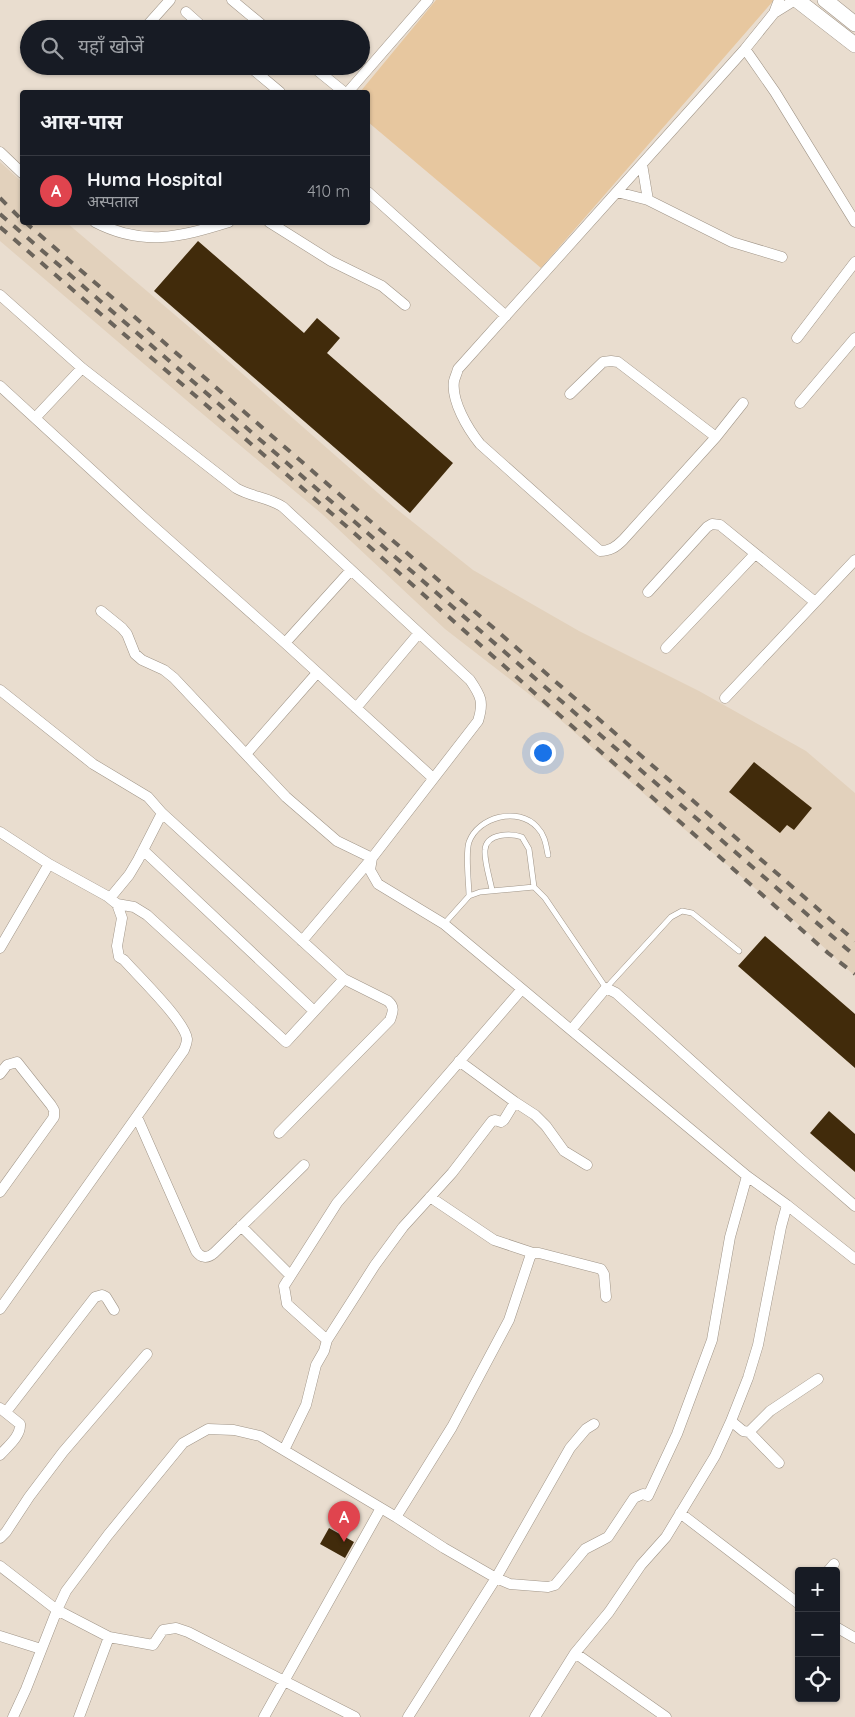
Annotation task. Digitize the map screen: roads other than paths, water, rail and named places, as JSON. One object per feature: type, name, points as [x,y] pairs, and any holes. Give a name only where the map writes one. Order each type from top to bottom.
[{"type":"main road","points":[[796,0],[855,45]]},
{"type":"main road","points":[[825,0],[855,24]]},
{"type":"street","points":[[152,20],[170,0]]},
{"type":"street","points":[[232,0],[255,20]]},
{"type":"street","points":[[370,67],[428,0]]},
{"type":"street","points":[[743,403],[716,437],[623,540],[607,551],[600,551],[480,444],[470,432],[462,416],[455,394],[454,382],[458,369],[745,49],[774,13],[779,0]]},
{"type":"street","points":[[774,13],[796,0]]},
{"type":"street","points":[[186,12],[195,20]]},
{"type":"street","points":[[745,49],[776,92],[855,222]]},
{"type":"street","points":[[260,75],[278,90]]},
{"type":"street","points":[[323,75],[342,90]]},
{"type":"street","points":[[350,90],[363,75]]},
{"type":"street","points":[[0,152],[20,171]]},
{"type":"street","points":[[642,164],[648,200]]},
{"type":"street","points":[[617,192],[648,200],[732,242],[782,256]]},
{"type":"street","points":[[370,194],[506,316]]},
{"type":"street","points":[[103,225],[127,235],[152,238],[182,236],[209,225]]},
{"type":"street","points":[[274,225],[331,261],[382,286],[405,304]]},
{"type":"street","points":[[797,338],[855,262]]},
{"type":"street","points":[[0,295],[82,368],[236,488],[244,493],[274,501],[283,507],[470,680],[477,690],[482,709],[478,721],[372,858],[302,941]]},
{"type":"street","points":[[800,403],[855,338]]},
{"type":"street","points":[[570,394],[603,362],[618,362],[716,437]]},
{"type":"street","points":[[36,417],[82,368]]},
{"type":"street","points":[[0,386],[433,778]]},
{"type":"street","points":[[648,592],[707,527],[712,524],[720,525],[815,602]]},
{"type":"street","points":[[666,648],[755,554]]},
{"type":"street","points":[[725,698],[855,560]]},
{"type":"street","points":[[285,643],[351,570]]},
{"type":"street","points":[[101,611],[127,634],[135,654],[142,660],[164,670],[174,678],[302,812],[337,841],[352,850],[372,858]]},
{"type":"street","points":[[356,708],[419,633]]},
{"type":"street","points":[[246,754],[318,673]]},
{"type":"street","points":[[0,690],[93,764],[148,797],[344,979],[388,1001],[392,1005],[394,1011],[390,1020],[279,1133]]},
{"type":"street","points":[[114,901],[162,812]]},
{"type":"street","points":[[0,832],[49,864],[114,901],[134,907],[147,915],[286,1042],[344,979]]},
{"type":"street","points":[[143,850],[314,1011]]},
{"type":"street","points":[[372,858],[370,870],[378,884],[444,924],[747,1176],[855,1259]]},
{"type":"street","points":[[0,948],[49,864]]},
{"type":"street","points":[[0,1309],[184,1050],[187,1040],[185,1032],[175,1017],[124,960],[119,957],[116,946],[122,918],[114,901]]},
{"type":"street","points":[[327,1340],[287,1304],[284,1286],[290,1275],[337,1203],[522,988]]},
{"type":"street","points":[[571,1030],[606,988],[616,993],[855,1206]]},
{"type":"street","points":[[459,1061],[535,1115],[546,1126],[564,1151],[578,1161],[588,1165]]},
{"type":"street","points":[[0,1074],[7,1064],[17,1062],[51,1105],[54,1110],[54,1117],[0,1192]]},
{"type":"street","points":[[284,1450],[306,1405],[316,1365],[324,1351],[327,1340],[375,1265],[403,1227],[452,1173],[492,1121],[501,1122],[504,1120],[516,1102]]},
{"type":"street","points":[[136,1117],[199,1255],[204,1257],[209,1257],[304,1165]]},
{"type":"street","points":[[12,1717],[26,1689],[66,1591],[108,1535],[183,1443],[208,1429],[234,1430],[260,1436],[496,1578],[510,1584],[555,1585],[586,1550],[608,1536],[634,1498],[643,1494],[648,1496],[677,1434],[712,1340],[730,1237],[747,1176]]},
{"type":"street","points":[[430,1197],[494,1240],[533,1253],[601,1269],[604,1274],[606,1297]]},
{"type":"street","points":[[535,1717],[575,1653],[609,1612],[641,1565],[666,1536],[715,1456],[748,1378],[758,1345],[787,1205]]},
{"type":"street","points":[[241,1226],[290,1275]]},
{"type":"street","points":[[396,1517],[452,1427],[509,1320],[533,1253]]},
{"type":"street","points":[[0,1455],[20,1432],[21,1427],[3,1410],[95,1297],[102,1295],[106,1297],[114,1310]]},
{"type":"street","points":[[0,1538],[63,1452],[147,1354]]},
{"type":"street","points":[[749,1432],[770,1411],[818,1379]]},
{"type":"street","points":[[731,1421],[743,1431],[749,1432],[779,1463]]},
{"type":"street","points":[[408,1717],[496,1578],[570,1448],[586,1429],[594,1424]]},
{"type":"street","points":[[264,1717],[381,1508]]},
{"type":"street","points":[[680,1513],[795,1601]]},
{"type":"street","points":[[0,1566],[57,1610],[110,1637],[153,1645],[163,1630],[176,1628],[188,1632],[286,1680],[355,1717]]},
{"type":"street","points":[[840,1629],[855,1638]]},
{"type":"street","points":[[0,1636],[41,1649]]},
{"type":"street","points":[[79,1717],[110,1637]]},
{"type":"street","points":[[575,1653],[666,1717]]},
{"type":"street","points":[[330,1705],[330,1717]]},
{"type":"lane","points":[[469,896],[469,842],[478,827],[487,821],[521,816],[532,822],[544,836],[548,855]]},
{"type":"lane","points":[[492,890],[485,849],[488,842],[494,838],[510,834],[522,837],[529,849],[534,887],[545,898],[606,988],[671,917],[682,911],[692,913],[739,951]]},
{"type":"lane","points":[[444,924],[469,896],[492,890],[534,887]]},
{"type":"railway","points":[[0,198],[20,218]]},
{"type":"railway","points":[[0,214],[855,956]]},
{"type":"railway","points":[[28,225],[855,941]]},
{"type":"railway","points":[[0,227],[345,525],[828,953],[855,974]]},
{"type":"place","name":"Huma Hospital","points":[[344,1542]]}]
